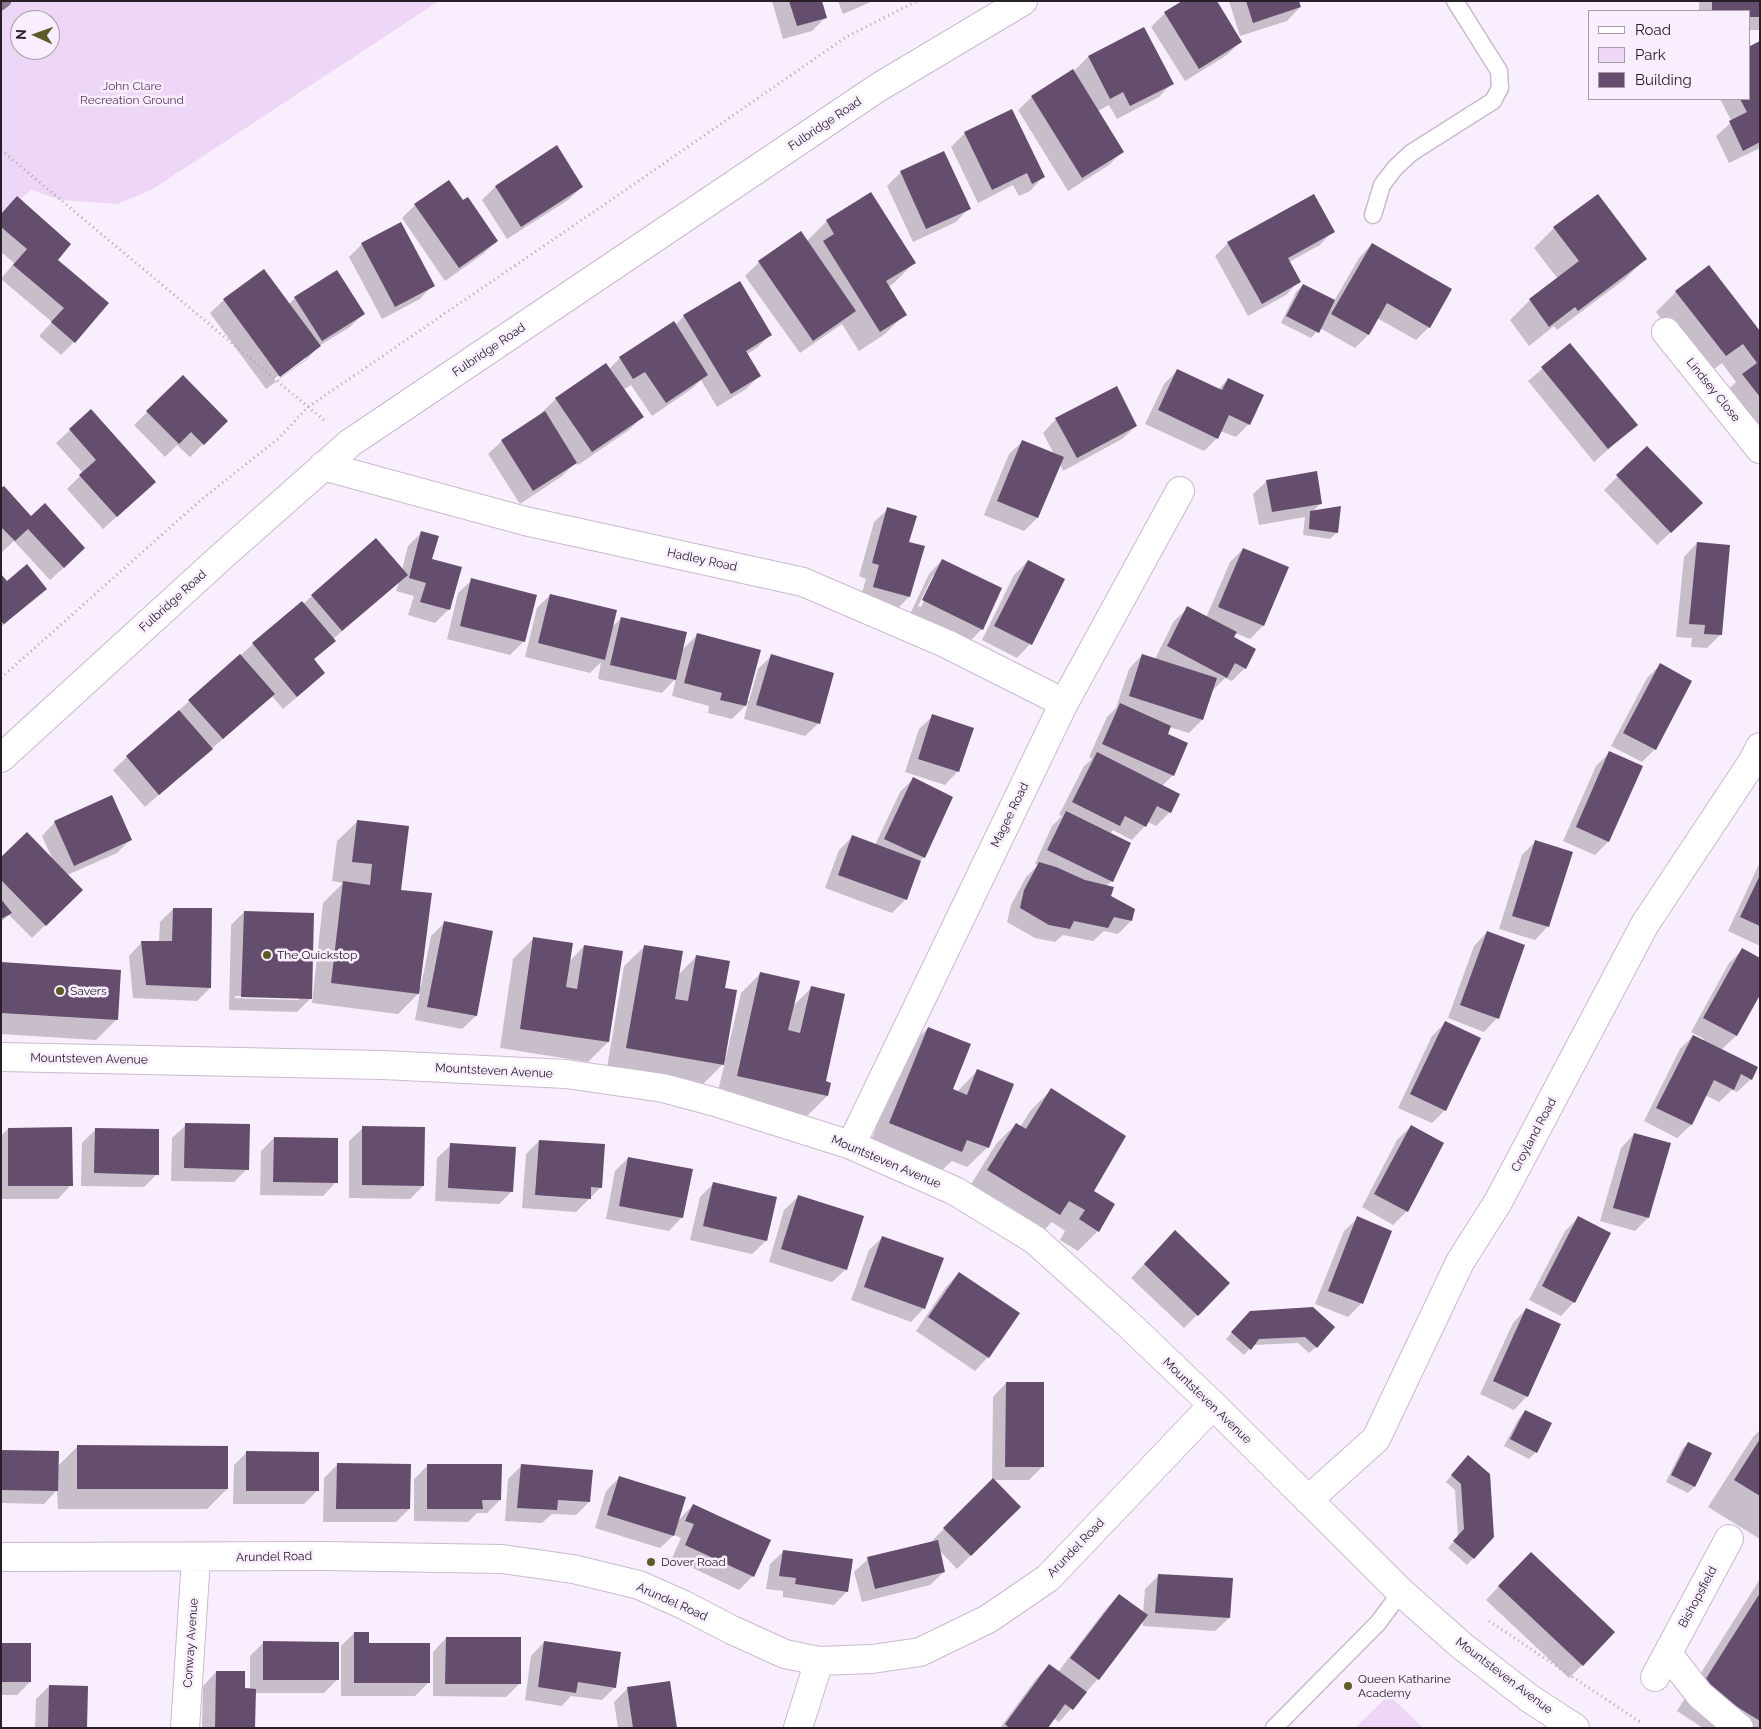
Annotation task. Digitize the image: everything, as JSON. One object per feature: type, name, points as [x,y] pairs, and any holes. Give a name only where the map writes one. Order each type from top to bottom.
[{"type":"street","name":"Fulbridge Road","points":[[1,758],[350,443],[879,87],[1023,1]]},
{"type":"street","name":"Lindsey Close","points":[[1666,332],[1760,449]]},
{"type":"street","name":"Hadley Road","points":[[323,466],[525,521],[803,582],[947,644],[1064,703]]},
{"type":"street","name":"Magee Road","points":[[851,1145],[1064,703],[1180,491]]},
{"type":"street","name":"Croyland Road","points":[[1308,1500],[1376,1439],[1460,1262],[1498,1202],[1645,924],[1757,757]]},
{"type":"street","name":"Mountsteven Avenue","points":[[1,1057],[383,1065],[566,1074],[663,1088],[715,1102],[851,1145],[955,1191],[1035,1240],[1126,1322],[1213,1405],[1401,1592],[1462,1646],[1529,1698],[1575,1728]]},
{"type":"street","name":"Arundel Road","points":[[1,1557],[196,1558],[323,1556],[502,1559],[573,1569],[639,1585],[785,1654],[819,1661],[872,1660],[920,1652],[988,1619],[1048,1578],[1213,1405]]},
{"type":"street","name":"Bishopsfield","points":[[1729,1539],[1661,1666],[1700,1695],[1739,1728]]},
{"type":"street","name":"Conway Avenue","points":[[185,1728],[196,1558]]},
{"type":"street","points":[[798,1728],[819,1661]]},
{"type":"lane","points":[[1373,215],[1382,185],[1395,168],[1411,153],[1493,101],[1500,88],[1499,71],[1454,1]]},
{"type":"lane","points":[[1274,1728],[1378,1623],[1401,1592]]},
{"type":"path","points":[[1,678],[202,499],[279,438],[308,407],[846,37],[918,1]]},
{"type":"path","points":[[1,150],[350,443]]},
{"type":"path","points":[[1485,1618],[1640,1722]]},
{"type":"green space","name":"John Clare Recreation Ground","points":[[1,1],[439,1],[153,189],[118,204],[61,200],[31,190],[1,217]]},
{"type":"green space","points":[[1389,1695],[1423,1728],[1355,1728]]},
{"type":"building","points":[[789,1],[822,1],[827,18],[797,26]]},
{"type":"building","points":[[1182,1],[1217,1],[1242,42],[1199,69],[1164,12]]},
{"type":"building","points":[[1246,1],[1299,1],[1301,7],[1253,23]]},
{"type":"building","points":[[1712,1],[1760,1],[1760,17],[1751,17],[1751,10],[1712,10]]},
{"type":"building","points":[[1144,27],[1174,84],[1130,106],[1123,92],[1110,99],[1088,56]]},
{"type":"building","points":[[1760,41],[1760,142],[1743,151],[1729,121],[1747,112],[1741,100],[1751,100],[1751,46]]},
{"type":"building","points":[[1073,69],[1124,152],[1082,178],[1031,96]]},
{"type":"building","points":[[1012,109],[1045,177],[1032,184],[1027,173],[992,190],[964,132]]},
{"type":"building","points":[[557,145],[583,187],[521,227],[495,186]]},
{"type":"building","points":[[944,151],[971,209],[926,229],[900,171]]},
{"type":"building","points":[[449,180],[463,200],[468,197],[498,241],[459,268],[414,204]]},
{"type":"building","points":[[871,192],[916,263],[886,281],[907,315],[880,332],[823,241],[834,234],[826,220]]},
{"type":"building","points":[[1314,194],[1335,232],[1288,258],[1301,282],[1262,304],[1227,242]]},
{"type":"building","points":[[1598,194],[1647,259],[1578,311],[1575,307],[1549,327],[1529,299],[1579,261],[1553,227]]},
{"type":"building","points":[[17,196],[71,244],[58,260],[109,303],[75,343],[51,322],[64,308],[13,265],[27,249],[1,227],[1,214]]},
{"type":"building","points":[[401,222],[435,286],[395,307],[361,243]]},
{"type":"building","points":[[801,231],[856,311],[813,341],[758,261]]},
{"type":"building","points":[[1372,243],[1452,289],[1430,328],[1387,303],[1369,335],[1331,314]]},
{"type":"building","points":[[1709,265],[1760,331],[1760,397],[1742,374],[1757,363],[1743,344],[1726,356],[1675,291]]},
{"type":"building","points":[[264,269],[321,346],[280,377],[223,299]]},
{"type":"building","points":[[337,270],[365,314],[322,341],[294,297]]},
{"type":"building","points":[[740,281],[772,335],[746,351],[761,376],[731,394],[683,315]]},
{"type":"building","points":[[1303,284],[1335,300],[1319,333],[1286,316]]},
{"type":"building","points":[[674,321],[708,375],[666,403],[645,372],[633,379],[619,357]]},
{"type":"building","points":[[1570,343],[1638,425],[1608,449],[1541,367]]},
{"type":"building","points":[[606,363],[644,417],[592,452],[555,398]]},
{"type":"building","points":[[1177,369],[1222,390],[1228,378],[1264,395],[1250,425],[1229,415],[1218,439],[1158,410]]},
{"type":"building","points":[[183,375],[228,421],[204,445],[191,432],[179,444],[146,411]]},
{"type":"building","points":[[1117,386],[1137,426],[1077,458],[1055,418]]},
{"type":"building","points":[[91,409],[156,482],[117,517],[79,475],[96,460],[69,429]]},
{"type":"building","points":[[545,411],[577,463],[533,491],[501,440]]},
{"type":"building","points":[[1022,440],[1064,457],[1038,518],[997,501]]},
{"type":"building","points":[[1647,446],[1703,503],[1671,533],[1616,475]]},
{"type":"building","points":[[1317,471],[1322,504],[1272,512],[1266,480]]},
{"type":"building","points":[[4,486],[31,516],[45,503],[85,548],[64,568],[28,529],[15,541],[1,527],[1,488]]},
{"type":"building","points":[[1341,506],[1338,533],[1309,529],[1310,511]]},
{"type":"building","points":[[887,507],[917,516],[909,542],[925,546],[910,597],[873,587],[879,565],[872,563]]},
{"type":"building","points":[[421,531],[439,536],[432,559],[462,567],[450,610],[420,602],[426,583],[409,578]]},
{"type":"building","points":[[376,538],[408,575],[342,631],[311,595]]},
{"type":"building","points":[[1697,542],[1730,545],[1722,635],[1704,634],[1705,625],[1689,624]]},
{"type":"building","points":[[1243,548],[1289,567],[1264,626],[1218,607]]},
{"type":"building","points":[[942,559],[1002,588],[983,630],[922,600]]},
{"type":"building","points":[[1028,560],[1065,579],[1032,645],[994,626]]},
{"type":"building","points":[[27,564],[47,589],[4,624],[1,621],[1,574],[7,581]]},
{"type":"building","points":[[471,578],[537,595],[525,642],[460,626]]},
{"type":"building","points":[[550,594],[617,610],[605,660],[538,643]]},
{"type":"building","points":[[302,601],[336,641],[314,659],[325,673],[297,697],[252,643]]},
{"type":"building","points":[[1187,606],[1237,632],[1234,637],[1256,649],[1246,669],[1235,663],[1227,678],[1167,646]]},
{"type":"building","points":[[621,617],[687,632],[676,680],[610,665]]},
{"type":"building","points":[[697,633],[761,650],[746,706],[720,700],[722,693],[684,683]]},
{"type":"building","points":[[240,654],[275,694],[223,739],[188,700]]},
{"type":"building","points":[[771,654],[834,673],[820,724],[756,705]]},
{"type":"building","points":[[1142,654],[1217,678],[1203,720],[1129,696]]},
{"type":"building","points":[[1660,663],[1692,681],[1656,750],[1623,733]]},
{"type":"building","points":[[1120,703],[1171,726],[1168,734],[1188,743],[1174,776],[1102,744]]},
{"type":"building","points":[[179,710],[213,749],[159,795],[126,756]]},
{"type":"building","points":[[932,714],[974,728],[959,772],[918,759]]},
{"type":"building","points":[[1609,751],[1643,766],[1609,842],[1576,827]]},
{"type":"building","points":[[1097,752],[1180,794],[1171,813],[1157,806],[1146,827],[1125,816],[1120,826],[1072,802]]},
{"type":"building","points":[[913,777],[953,797],[925,858],[884,839]]},
{"type":"building","points":[[112,795],[132,840],[74,866],[54,821]]},
{"type":"building","points":[[1066,811],[1131,843],[1113,882],[1047,850]]},
{"type":"building","points":[[357,820],[409,826],[401,890],[432,893],[419,994],[331,983],[343,881],[370,885],[372,864],[352,862]]},
{"type":"building","points":[[27,832],[83,890],[46,926],[1,880],[1,857]]},
{"type":"building","points":[[852,835],[921,861],[907,900],[838,875]]},
{"type":"building","points":[[1535,840],[1573,852],[1549,927],[1512,916]]},
{"type":"building","points":[[1039,862],[1056,867],[1085,880],[1114,887],[1111,896],[1135,909],[1132,921],[1114,917],[1108,928],[1074,921],[1070,929],[1049,925],[1020,908],[1024,890]]},
{"type":"building","points":[[1760,875],[1760,926],[1740,917]]},
{"type":"building","points":[[1,899],[12,913],[1,919]]},
{"type":"building","points":[[173,908],[212,908],[211,988],[146,985],[141,941],[172,941]]},
{"type":"building","name":"The Quickstop","points":[[244,911],[314,913],[312,999],[241,997]]},
{"type":"building","points":[[444,921],[493,931],[477,1016],[427,1007]]},
{"type":"building","points":[[1487,931],[1525,945],[1499,1019],[1460,1005]]},
{"type":"building","points":[[533,937],[573,943],[566,987],[577,989],[584,945],[623,951],[609,1042],[520,1029]]},
{"type":"building","points":[[644,945],[683,951],[675,999],[688,1001],[696,955],[730,961],[725,988],[737,990],[724,1065],[626,1048]]},
{"type":"building","points":[[1742,948],[1760,958],[1760,995],[1737,1036],[1703,1018]]},
{"type":"building","name":"Savers","points":[[1,962],[121,970],[118,1020],[1,1013]]},
{"type":"building","points":[[760,972],[800,981],[788,1030],[800,1033],[811,986],[845,994],[826,1081],[831,1083],[828,1096],[737,1076]]},
{"type":"building","points":[[1445,1021],[1481,1038],[1446,1111],[1410,1094]]},
{"type":"building","points":[[928,1027],[971,1044],[953,1089],[967,1095],[977,1069],[1014,1084],[989,1148],[967,1140],[962,1152],[889,1123]]},
{"type":"building","points":[[1693,1035],[1758,1067],[1752,1080],[1741,1074],[1734,1090],[1714,1080],[1692,1125],[1656,1108]]},
{"type":"building","points":[[1051,1088],[1126,1136],[1094,1191],[1115,1204],[1099,1232],[1079,1219],[1085,1210],[1069,1201],[1060,1215],[987,1170],[1016,1123],[1026,1129]]},
{"type":"building","points":[[185,1123],[250,1124],[249,1170],[184,1168]]},
{"type":"building","points":[[1411,1125],[1444,1143],[1408,1212],[1374,1194]]},
{"type":"building","points":[[362,1126],[425,1127],[424,1186],[362,1185]]},
{"type":"building","points":[[72,1127],[73,1186],[8,1186],[8,1128]]},
{"type":"building","points":[[95,1128],[159,1129],[159,1175],[94,1173]]},
{"type":"building","points":[[1634,1133],[1671,1143],[1649,1218],[1613,1208]]},
{"type":"building","points":[[274,1137],[338,1138],[338,1183],[273,1182]]},
{"type":"building","points":[[539,1140],[605,1144],[602,1188],[591,1187],[591,1199],[535,1195]]},
{"type":"building","points":[[450,1143],[516,1147],[513,1192],[448,1188]]},
{"type":"building","points":[[628,1157],[693,1169],[683,1218],[619,1206]]},
{"type":"building","points":[[713,1182],[777,1197],[767,1241],[703,1226]]},
{"type":"building","points":[[798,1195],[864,1216],[847,1270],[781,1249]]},
{"type":"building","points":[[1357,1216],[1392,1231],[1363,1304],[1328,1291]]},
{"type":"building","points":[[1578,1216],[1611,1233],[1575,1303],[1542,1286]]},
{"type":"building","points":[[1175,1230],[1230,1283],[1198,1316],[1144,1264]]},
{"type":"building","points":[[882,1236],[944,1258],[925,1309],[864,1287]]},
{"type":"building","points":[[959,1272],[1020,1313],[989,1358],[928,1317]]},
{"type":"building","points":[[1313,1307],[1335,1327],[1317,1348],[1305,1337],[1259,1339],[1251,1350],[1231,1332],[1250,1311]]},
{"type":"building","points":[[1526,1308],[1561,1324],[1528,1397],[1493,1381]]},
{"type":"building","points":[[1006,1382],[1044,1382],[1044,1467],[1005,1467]]},
{"type":"building","points":[[1525,1410],[1552,1423],[1537,1453],[1510,1439]]},
{"type":"building","points":[[1760,1439],[1760,1496],[1734,1480]]},
{"type":"building","points":[[1688,1442],[1712,1453],[1695,1487],[1671,1475]]},
{"type":"building","points":[[77,1445],[228,1446],[228,1489],[77,1489]]},
{"type":"building","points":[[1,1450],[59,1451],[58,1491],[1,1490]]},
{"type":"building","points":[[246,1451],[319,1452],[319,1491],[246,1491]]},
{"type":"building","points":[[1468,1455],[1490,1474],[1494,1537],[1474,1559],[1453,1541],[1464,1529],[1461,1484],[1451,1475]]},
{"type":"building","points":[[337,1463],[411,1464],[410,1509],[336,1509]]},
{"type":"building","points":[[427,1464],[502,1464],[501,1500],[482,1500],[483,1509],[427,1509]]},
{"type":"building","points":[[521,1464],[593,1470],[590,1502],[558,1500],[557,1510],[517,1508]]},
{"type":"building","points":[[619,1476],[686,1497],[674,1536],[607,1515]]},
{"type":"building","points":[[993,1478],[1021,1507],[971,1556],[943,1528]]},
{"type":"building","points":[[693,1504],[771,1540],[754,1577],[685,1545],[694,1524],[685,1521]]},
{"type":"building","points":[[938,1540],[945,1572],[875,1589],[867,1557]]},
{"type":"building","points":[[783,1550],[853,1559],[848,1592],[795,1584],[796,1578],[779,1576]]},
{"type":"building","points":[[1531,1552],[1615,1632],[1583,1666],[1498,1586]]},
{"type":"building","points":[[1158,1574],[1233,1578],[1230,1618],[1155,1613]]},
{"type":"building","points":[[1760,1593],[1760,1721],[1702,1685]]},
{"type":"building","points":[[1119,1594],[1148,1615],[1099,1680],[1070,1658]]},
{"type":"building","points":[[354,1632],[369,1632],[369,1643],[430,1643],[430,1683],[354,1683]]},
{"type":"building","points":[[446,1637],[521,1637],[521,1684],[445,1684]]},
{"type":"building","points":[[263,1641],[339,1642],[339,1680],[263,1680]]},
{"type":"building","points":[[544,1641],[621,1652],[616,1688],[578,1682],[576,1693],[538,1687]]},
{"type":"building","points":[[1,1643],[31,1643],[31,1682],[1,1682]]},
{"type":"building","points":[[1049,1664],[1087,1692],[1073,1710],[1065,1704],[1048,1728],[1009,1728],[1005,1724]]},
{"type":"building","points":[[216,1671],[245,1671],[245,1688],[256,1689],[255,1728],[215,1728]]},
{"type":"building","points":[[670,1681],[677,1728],[633,1728],[627,1687]]},
{"type":"building","points":[[49,1685],[88,1686],[87,1728],[48,1728]]},
{"type":"waterway","points":[[1,5],[6,1]]},
{"type":"place","name":"The Quickstop","points":[[267,955]]},
{"type":"place","name":"Savers","points":[[60,991]]},
{"type":"place","name":"Dover Road","points":[[651,1562]]},
{"type":"place","name":"Queen Katharine Academy","points":[[1348,1686]]}]
